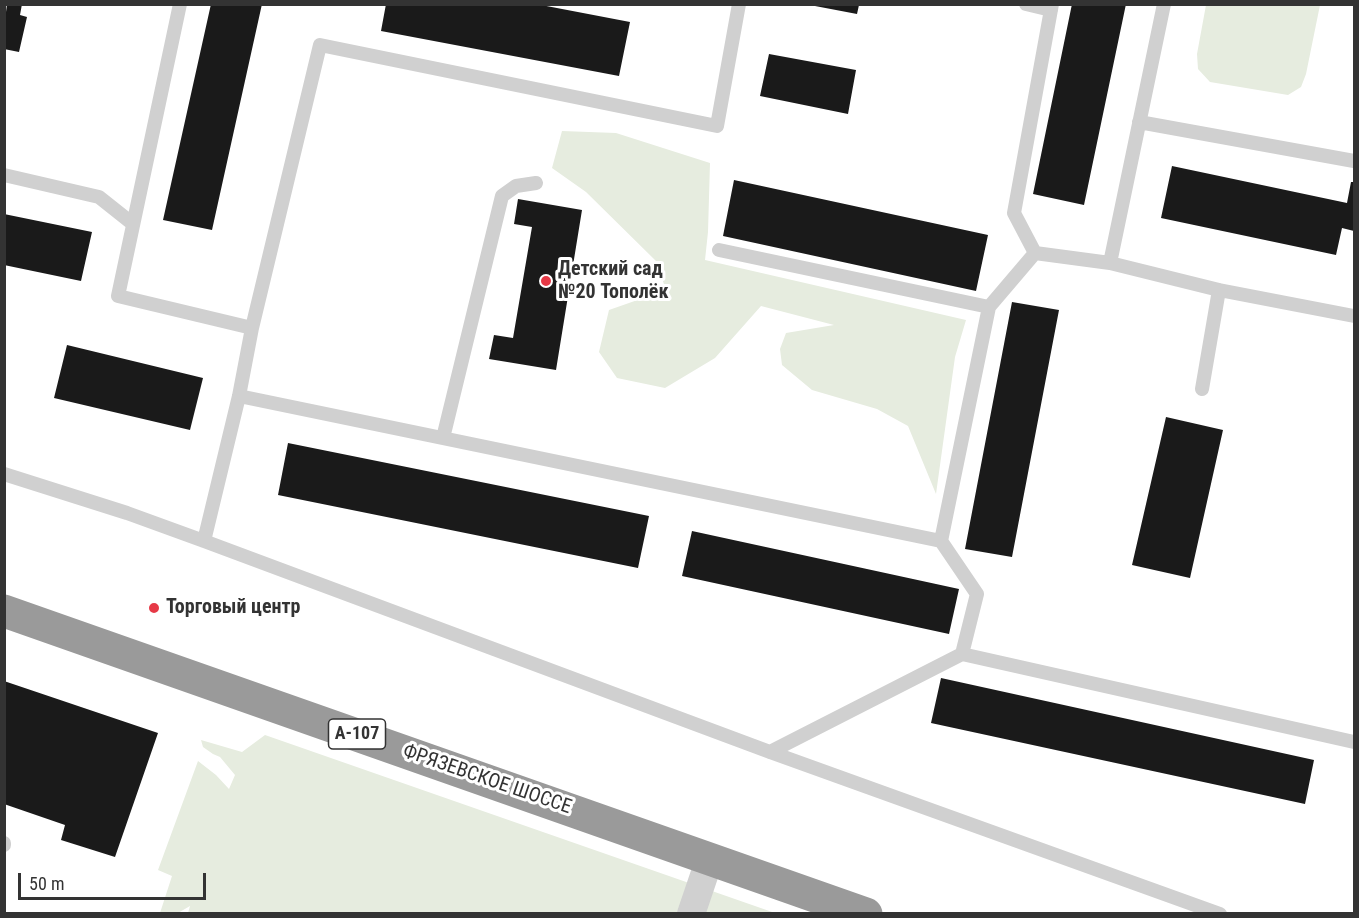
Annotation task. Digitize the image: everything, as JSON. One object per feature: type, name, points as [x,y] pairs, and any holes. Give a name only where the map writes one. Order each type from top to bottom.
[{"type":"highway","name":"ФРЯЗЕВСКОЕ ШОССЕ","points":[[4,611],[866,914]]},
{"type":"street","points":[[691,914],[710,858]]},
{"type":"lane","points":[[180,4],[118,296],[252,328]]},
{"type":"lane","points":[[204,541],[320,45],[717,126],[739,4]]},
{"type":"lane","points":[[1026,4],[1051,7],[1014,213],[1035,254]]},
{"type":"lane","points":[[1110,262],[1164,4]]},
{"type":"lane","points":[[1139,122],[1354,161]]},
{"type":"lane","points":[[4,175],[99,198],[133,224]]},
{"type":"lane","points":[[443,438],[502,196],[516,186],[536,183]]},
{"type":"lane","points":[[719,250],[989,307]]},
{"type":"lane","points":[[1035,254],[1110,262],[1219,290],[1354,316]]},
{"type":"lane","points":[[941,541],[989,307],[1035,254]]},
{"type":"lane","points":[[1202,389],[1219,290]]},
{"type":"lane","points":[[239,396],[941,541],[977,594],[962,654]]},
{"type":"lane","points":[[4,474],[127,513],[770,752],[1220,914]]},
{"type":"lane","points":[[770,752],[962,654],[1354,742]]},
{"type":"shaded area","points":[[1206,5],[1320,5],[1306,74],[1301,87],[1288,95],[1210,82],[1198,69],[1197,54]]},
{"type":"shaded area","points":[[562,131],[616,133],[710,163],[705,260],[966,320],[955,357],[936,494],[908,426],[877,409],[812,390],[782,365],[780,349],[786,333],[834,325],[761,306],[715,358],[665,388],[617,378],[599,352],[609,310],[666,290],[656,261],[586,192],[552,168]]},
{"type":"shaded area","points":[[265,735],[775,913],[188,913],[190,906],[178,913],[160,913],[172,876],[158,870],[198,761],[229,789],[235,775],[220,757],[203,747],[201,740],[242,752]]},
{"type":"building","points":[[7,4],[22,4],[20,15],[27,17],[19,52],[4,49],[4,11],[6,12]]},
{"type":"building","points":[[211,4],[262,4],[212,230],[163,220]]},
{"type":"building","points":[[386,4],[536,4],[630,22],[619,76],[381,31]]},
{"type":"building","points":[[1072,4],[1126,4],[1084,205],[1033,194]]},
{"type":"building","points":[[815,5],[859,5],[857,14]]},
{"type":"building","points":[[769,54],[856,70],[848,114],[760,96]]},
{"type":"building","points":[[1172,166],[1347,203],[1351,182],[1354,182],[1354,231],[1342,228],[1336,255],[1161,218]]},
{"type":"building","points":[[734,180],[988,235],[976,291],[723,236]]},
{"type":"building","name":"Детский сад №20 Тополёк","points":[[518,199],[582,210],[556,370],[489,359],[494,335],[513,338],[532,227],[514,224]]},
{"type":"building","points":[[4,214],[92,232],[81,281],[4,265]]},
{"type":"building","points":[[1012,302],[1059,310],[1012,557],[965,549]]},
{"type":"building","points":[[67,345],[203,378],[190,430],[54,398]]},
{"type":"building","points":[[1166,417],[1223,430],[1190,578],[1132,565]]},
{"type":"building","points":[[288,443],[649,516],[638,568],[278,495]]},
{"type":"building","points":[[692,531],[959,589],[949,634],[682,576]]},
{"type":"building","points":[[941,678],[1314,760],[1305,804],[931,723]]},
{"type":"building","points":[[4,681],[158,733],[115,857],[61,840],[65,825],[4,804]]},
{"type":"place","name":"Детский сад №20 Тополёк","points":[[546,281]]},
{"type":"place","name":"Торговый центр","points":[[154,608]]}]
